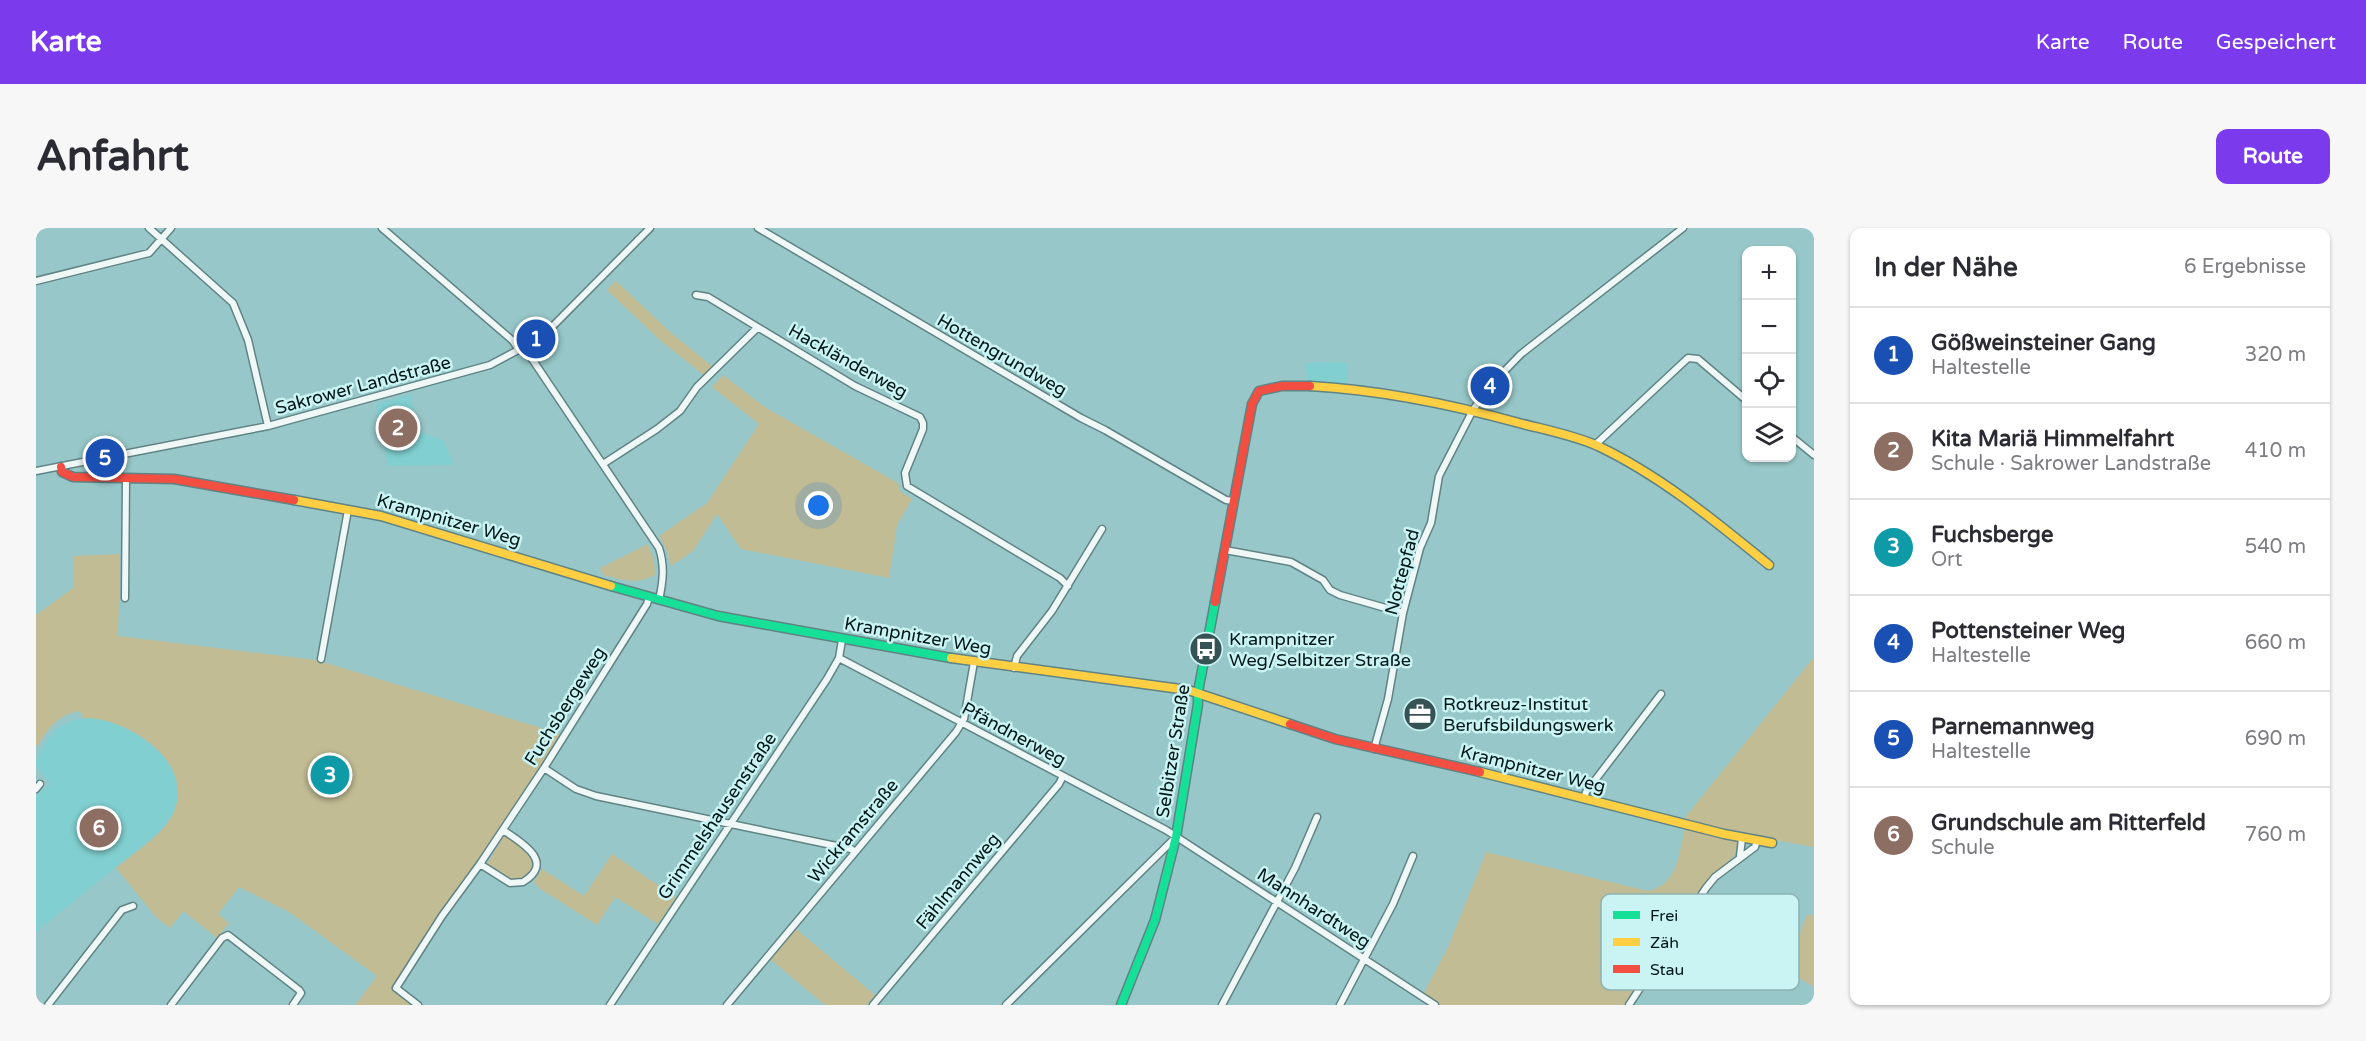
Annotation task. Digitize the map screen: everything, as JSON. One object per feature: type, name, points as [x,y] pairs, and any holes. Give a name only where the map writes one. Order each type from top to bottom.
[{"type":"street","points":[[149,228],[233,303],[248,340],[268,426]]},
{"type":"street","points":[[36,281],[149,253],[171,228]]},
{"type":"street","points":[[382,228],[522,349],[660,548],[663,571],[659,600]]},
{"type":"street","name":"Sakrower Landstraße","points":[[36,471],[268,426],[474,370],[522,349],[564,316],[650,228]]},
{"type":"street","name":"Hottengrundweg","points":[[758,228],[1081,418],[1226,500],[1234,501]]},
{"type":"street","name":"Nottepfad","points":[[1374,748],[1388,699],[1403,613],[1420,548],[1431,523],[1439,476],[1473,410],[1490,386],[1521,354],[1683,228]]},
{"type":"street","name":"Hackländerweg","points":[[696,295],[708,297],[855,386],[922,419],[923,429],[905,473],[907,486],[982,530],[1068,586]]},
{"type":"street","points":[[603,464],[680,411],[697,387],[757,327]]},
{"type":"street","points":[[1595,445],[1688,358],[1698,358],[1742,396]]},
{"type":"street","name":"Selbitzer Straße","points":[[1121,1005],[1155,920],[1176,837],[1197,712],[1198,692],[1252,404],[1259,391],[1276,387],[1368,390],[1418,397],[1473,410]]},
{"type":"street","points":[[1473,410],[1595,445],[1653,476],[1769,565]]},
{"type":"street","points":[[1796,441],[1814,455]]},
{"type":"street","name":"Krampnitzer Weg","points":[[61,467],[62,472],[73,477],[174,479],[348,510],[410,524],[659,600],[742,621],[974,662],[1198,692],[1298,728],[1374,748],[1485,773],[1742,838],[1773,843]]},
{"type":"street","points":[[125,598],[126,479]]},
{"type":"street","points":[[321,659],[348,510]]},
{"type":"street","points":[[1014,668],[1017,656],[1052,611],[1102,529]]},
{"type":"street","points":[[1225,550],[1291,562],[1323,580],[1330,590],[1340,595],[1403,613]]},
{"type":"street","name":"Fuchsbergeweg","points":[[418,1005],[396,988],[544,768],[647,604],[649,597]]},
{"type":"street","name":"Grimmelshausenstraße","points":[[610,1005],[839,658],[842,639]]},
{"type":"street","name":"Pfändnerweg","points":[[839,658],[1176,837]]},
{"type":"street","name":"Wickramstraße","points":[[727,1005],[962,723],[974,662]]},
{"type":"street","points":[[1584,799],[1586,792],[1661,694]]},
{"type":"street","points":[[544,768],[576,789],[596,796],[851,849],[855,852]]},
{"type":"street","name":"Fählmannweg","points":[[873,1005],[1059,784],[1063,776]]},
{"type":"street","points":[[1222,1005],[1295,868],[1317,817]]},
{"type":"street","points":[[480,864],[516,884],[523,882],[534,873],[536,867],[534,855],[530,849],[503,830]]},
{"type":"street","points":[[1006,1005],[1176,837]]},
{"type":"street","name":"Mannhardtweg","points":[[1176,837],[1435,1005]]},
{"type":"street","points":[[1740,856],[1742,838]]},
{"type":"street","points":[[1702,894],[1715,877],[1755,847],[1757,840]]},
{"type":"street","points":[[1340,1005],[1393,904],[1413,856]]},
{"type":"street","points":[[48,1005],[122,910],[133,906]]},
{"type":"street","points":[[171,1005],[222,938],[228,935],[301,993],[293,1005]]},
{"type":"street","points":[[1629,1005],[1639,990]]},
{"type":"shaded area","points":[[616,281],[670,332],[713,367],[705,376],[661,341],[607,290]]},
{"type":"shaded area","points":[[1348,363],[1347,383],[1308,381],[1305,364]]},
{"type":"shaded area","points":[[723,375],[766,408],[898,483],[900,491],[912,499],[897,525],[889,578],[741,549],[717,514],[693,551],[671,566],[659,536],[707,503],[759,424],[712,387]]},
{"type":"shaded area","points":[[411,394],[416,431],[443,440],[454,465],[388,466],[376,404]]},
{"type":"shaded area","points":[[648,544],[654,561],[655,575],[636,581],[603,575],[600,568]]},
{"type":"shaded area","points":[[120,554],[118,636],[316,660],[561,734],[394,988],[415,1005],[355,1005],[377,976],[289,912],[239,887],[218,914],[229,923],[217,938],[183,911],[170,928],[156,917],[116,868],[155,837],[168,822],[173,814],[178,795],[175,777],[167,761],[154,746],[138,734],[119,725],[83,718],[80,711],[60,719],[50,728],[38,746],[36,745],[36,615],[73,588],[74,556]]},
{"type":"shaded area","points":[[1814,657],[1814,847],[1734,833],[1683,820]]},
{"type":"shaded area","points":[[95,717],[132,731],[161,753],[174,772],[177,802],[173,814],[159,832],[36,932],[36,795],[50,784],[36,766],[36,760],[48,738],[60,727],[74,720]]},
{"type":"shaded area","points":[[1685,829],[1737,842],[1738,845],[1734,856],[1706,883],[1699,894],[1601,894],[1601,990],[1635,990],[1625,1005],[1437,1005],[1424,993],[1448,947],[1486,852],[1648,891],[1666,882],[1679,858]]},
{"type":"shaded area","points":[[505,834],[531,851],[535,865],[524,878],[512,879],[487,864]]},
{"type":"shaded area","points":[[612,854],[676,897],[658,924],[615,897],[597,925],[539,888],[534,882],[542,869],[584,896]]},
{"type":"shaded area","points":[[1807,914],[1814,916],[1814,987],[1799,978],[1799,935]]},
{"type":"shaded area","points":[[796,929],[875,995],[867,1005],[825,1005],[770,959]]},
{"type":"traffic: fast","points":[[611,586],[718,616],[951,658]]},
{"type":"traffic: fast","points":[[1121,1005],[1155,920],[1176,837],[1198,704],[1198,692],[1215,602]]},
{"type":"traffic: slow","points":[[1310,386],[1389,394],[1441,404],[1589,442],[1666,485],[1769,565]]},
{"type":"traffic: slow","points":[[294,500],[381,516],[611,586]]},
{"type":"traffic: slow","points":[[951,658],[1188,690],[1290,724]]},
{"type":"traffic: slow","points":[[1480,772],[1724,834],[1772,843]]},
{"type":"traffic: jam","points":[[1215,602],[1252,404],[1259,391],[1282,386],[1310,386]]},
{"type":"traffic: jam","points":[[61,467],[62,472],[73,477],[174,479],[294,500]]},
{"type":"traffic: jam","points":[[1290,724],[1335,739],[1480,772]]},
{"type":"place","name":"Gößweinsteiner Gang","points":[[536,339]]},
{"type":"place","name":"Pottensteiner Weg","points":[[1490,386]]},
{"type":"place","name":"Kita Mariä Himmelfahrt","points":[[398,428]]},
{"type":"place","name":"Parnemannweg","points":[[105,458]]},
{"type":"place","name":"Krampnitzer Weg/Selbitzer Straße","points":[[1206,649]]},
{"type":"place","name":"Rotkreuz-Institut Berufsbildungswerk","points":[[1420,714]]},
{"type":"place","name":"Fuchsberge","points":[[330,775]]},
{"type":"place","name":"Grundschule am Ritterfeld","points":[[99,828]]}]
